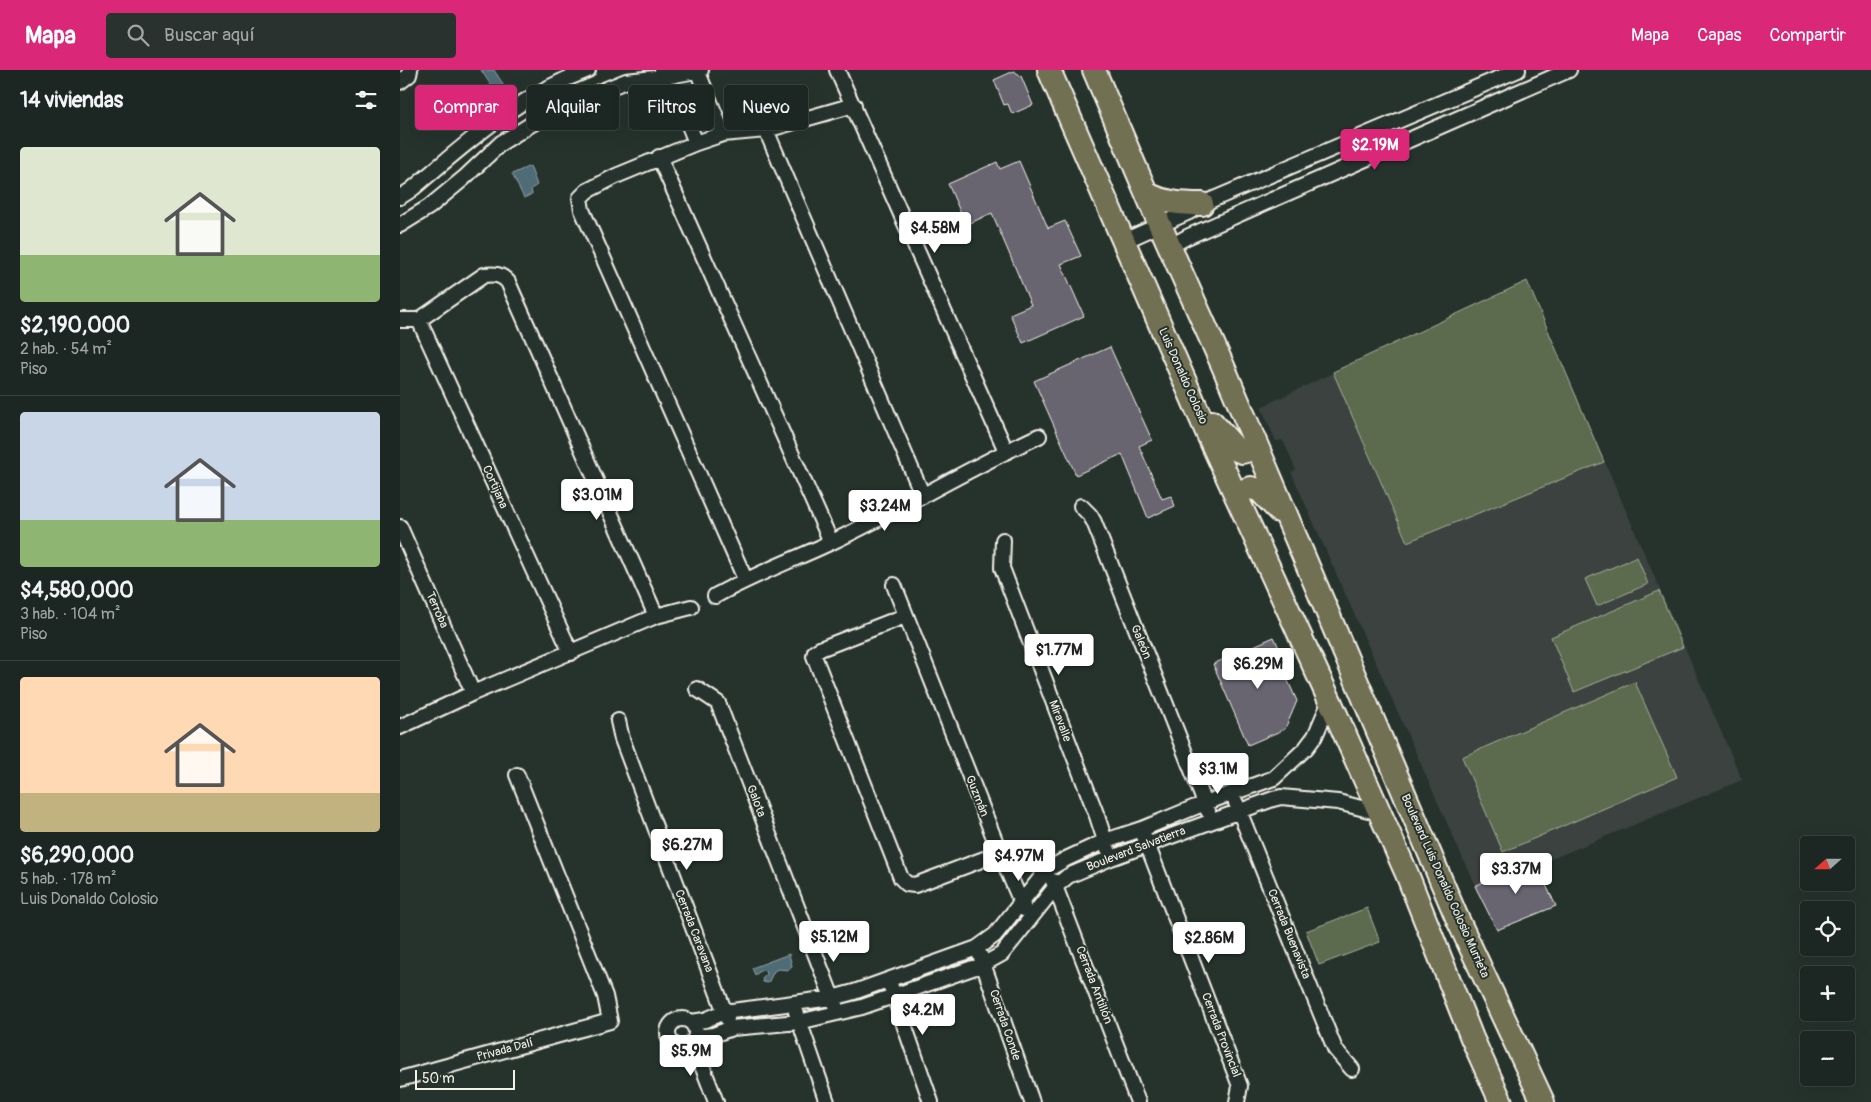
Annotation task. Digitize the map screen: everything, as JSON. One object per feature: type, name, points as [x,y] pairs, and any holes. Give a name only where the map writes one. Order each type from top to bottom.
[{"type":"main road","name":"Luis Donaldo Colosio","points":[[1049,70],[1200,416],[1326,691]]},
{"type":"main road","points":[[1094,70],[1288,521]]},
{"type":"main road","points":[[1147,194],[1175,204],[1202,204]]},
{"type":"main road","points":[[1200,416],[1210,421],[1237,450],[1242,452],[1257,448]]},
{"type":"main road","points":[[1235,493],[1251,488],[1259,490],[1288,521]]},
{"type":"main road","name":"Boulevard Luis Donaldo Colosio Murrieta","points":[[1288,521],[1457,918],[1543,1102]]},
{"type":"main road","points":[[1326,691],[1380,813],[1472,1038],[1501,1102]]},
{"type":"main road","points":[[1418,903],[1439,902],[1446,906],[1457,918]]},
{"type":"street","points":[[400,82],[408,75],[410,70]]},
{"type":"street","points":[[517,105],[553,84],[588,70]]},
{"type":"street","points":[[400,225],[429,207],[464,178],[500,143],[569,104],[626,81],[699,70],[723,134]]},
{"type":"street","points":[[837,70],[1006,451]]},
{"type":"street","points":[[1124,241],[1202,204],[1518,70]]},
{"type":"street","points":[[1170,247],[1569,70]]},
{"type":"street","points":[[663,74],[686,118],[696,143]]},
{"type":"street","points":[[808,118],[854,105]]},
{"type":"street","points":[[1390,124],[1399,145]]},
{"type":"street","points":[[400,197],[411,190],[481,130]]},
{"type":"street","points":[[489,130],[500,143]]},
{"type":"street","points":[[745,579],[582,210],[580,198],[587,191],[660,157],[696,143],[723,134],[766,130],[923,496]]},
{"type":"street","points":[[660,157],[831,542]]},
{"type":"street","points":[[400,320],[419,320],[484,275],[494,274],[502,276],[508,282],[656,616]]},
{"type":"street","name":"Cortijana","points":[[419,320],[571,653]]},
{"type":"street","points":[[715,596],[745,579],[831,542],[923,496],[1006,451],[1039,436]]},
{"type":"street","name":"Galeón","points":[[1081,506],[1094,522],[1212,820]]},
{"type":"street","name":"Terroba","points":[[400,527],[473,693]]},
{"type":"street","name":"Miravalle","points":[[1002,540],[1002,568],[1097,816],[1111,858]]},
{"type":"street","name":"Guzmán","points":[[894,585],[1020,904],[1030,920]]},
{"type":"street","points":[[400,727],[473,693],[656,616],[691,607]]},
{"type":"street","points":[[905,616],[820,649],[815,652],[814,656],[901,878],[907,884],[914,885],[1000,853]]},
{"type":"street","name":"Galota","points":[[697,689],[718,703],[838,1013]]},
{"type":"street","name":"Boulevard Salvatierra","points":[[691,1022],[705,1020],[724,1012],[832,998],[977,948],[995,935],[1047,870],[1066,858],[1105,841],[1142,829],[1205,802],[1233,794],[1274,778],[1306,748],[1315,736],[1326,691]]},
{"type":"street","name":"Cerrada Caravana","points":[[618,721],[622,739],[724,1012],[732,1028]]},
{"type":"street","name":"Privada Dalí","points":[[400,1079],[610,1022],[605,996],[517,775]]},
{"type":"street","points":[[1274,778],[1281,797]]},
{"type":"street","name":"Cerrada Buenavista","points":[[1233,794],[1335,1050],[1352,1069]]},
{"type":"street","name":"Boulevard Salvatierra","points":[[694,1039],[732,1028],[799,1022],[838,1013],[894,996],[984,964],[1002,954],[1056,886],[1068,876],[1239,810],[1281,797],[1338,802],[1380,813]]},
{"type":"street","name":"Cerrada Provincial","points":[[1142,829],[1240,1086],[1237,1102]]},
{"type":"street","name":"Cerrada Antillón","points":[[1047,870],[1056,886],[1138,1102]]},
{"type":"street","name":"Cerrada Conde","points":[[977,948],[1032,1102]]},
{"type":"street","points":[[889,979],[931,1102]]},
{"type":"street","points":[[793,1003],[827,1102]]},
{"type":"street","points":[[686,1020],[691,1022],[696,1032],[694,1039],[684,1048],[678,1047],[670,1040],[668,1030],[675,1021],[686,1020]]},
{"type":"street","points":[[694,1039],[716,1102]]},
{"type":"shaded area","points":[[1527,281],[1742,780],[1537,865],[1533,858],[1475,886],[1291,472],[1296,470],[1283,440],[1276,441],[1261,407]]},
{"type":"green space","points":[[1527,281],[1604,462],[1407,542],[1333,372]]},
{"type":"green space","points":[[1637,557],[1648,584],[1597,606],[1585,579]]},
{"type":"green space","points":[[1659,591],[1683,647],[1574,692],[1551,637]]},
{"type":"green space","points":[[1635,682],[1677,777],[1503,852],[1462,757]]},
{"type":"green space","points":[[1367,908],[1380,942],[1319,965],[1306,931]]},
{"type":"water","points":[[481,70],[494,70],[503,84],[491,85]]},
{"type":"water","points":[[530,166],[537,185],[531,189],[532,194],[524,198],[512,174]]},
{"type":"water","points":[[789,954],[792,966],[789,970],[778,969],[774,971],[768,983],[763,982],[762,978],[766,974],[765,971],[762,970],[755,975],[752,968]]},
{"type":"building","points":[[1014,71],[1021,76],[1033,105],[1012,114],[1008,104],[1004,105],[994,80]]},
{"type":"building","points":[[1019,161],[1048,228],[1065,221],[1081,256],[1061,264],[1084,316],[1023,343],[1010,314],[1031,305],[992,213],[966,225],[948,184],[997,162],[1000,169]]},
{"type":"building","points":[[1110,347],[1152,440],[1139,446],[1162,499],[1171,496],[1175,506],[1148,518],[1122,454],[1076,475],[1034,381]]},
{"type":"building","points":[[1274,637],[1284,659],[1279,661],[1297,701],[1285,729],[1248,745],[1213,664]]},
{"type":"building","points":[[1533,858],[1556,906],[1497,930],[1475,886]]}]
